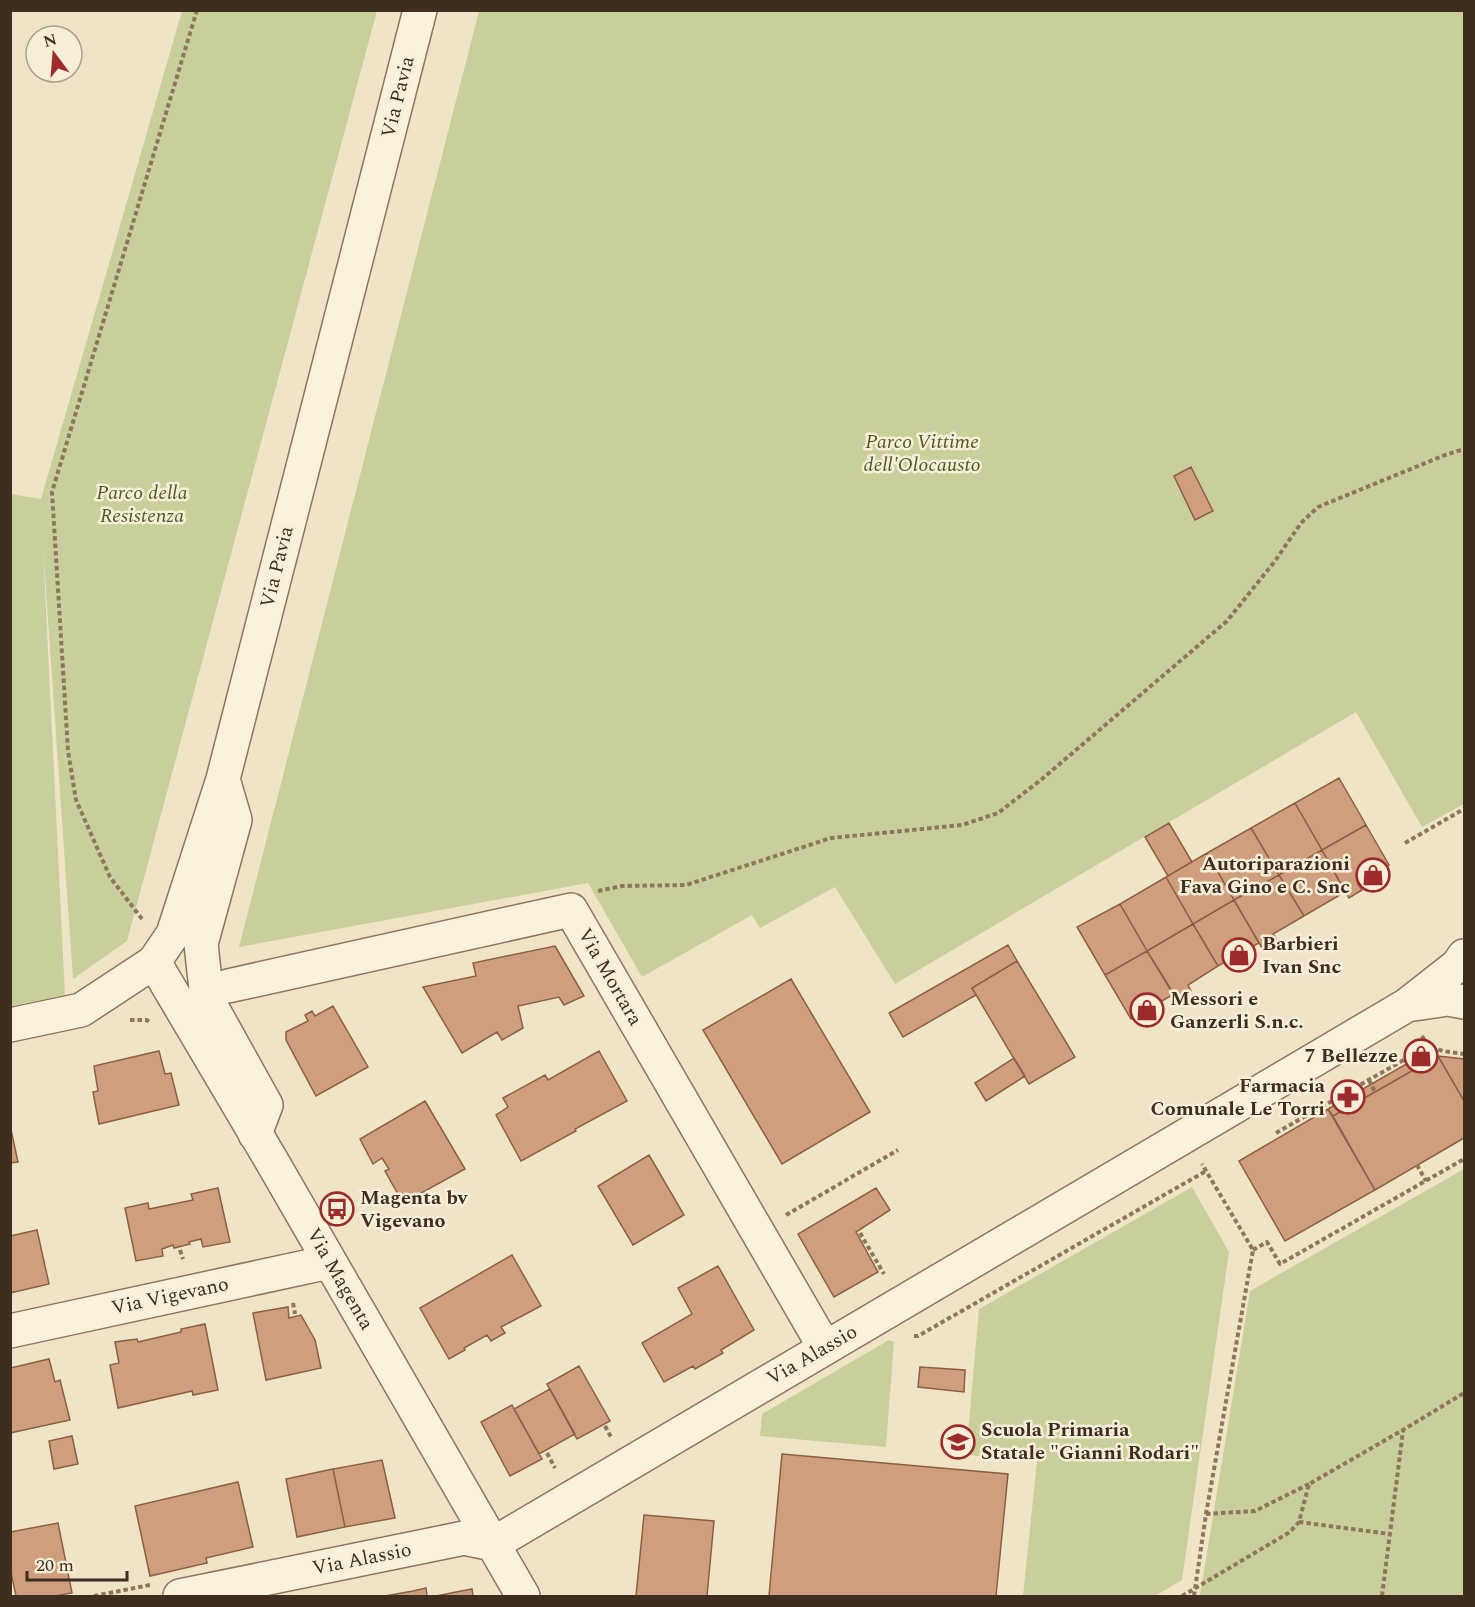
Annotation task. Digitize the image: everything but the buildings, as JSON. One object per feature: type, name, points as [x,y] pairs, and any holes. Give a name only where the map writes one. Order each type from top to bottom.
[{"type":"street","name":"Via Pavia","points":[[10,1025],[81,1010],[154,962],[173,934],[223,779],[420,10]]},
{"type":"street","points":[[223,779],[235,820],[201,944],[207,999],[266,1105],[255,1134]]},
{"type":"street","name":"Via Mortara","points":[[228,986],[571,910],[825,1348]]},
{"type":"street","name":"Via Alassio","points":[[170,1589],[464,1538],[493,1544],[1407,1005],[1458,964],[1464,956]]},
{"type":"street","name":"Via Magenta","points":[[154,962],[523,1596]]},
{"type":"street","name":"Via Alassio","points":[[1407,1005],[1448,999],[1464,1002]]},
{"type":"street","name":"Via Vigevano","points":[[10,1331],[329,1262]]},
{"type":"path","points":[[173,934],[144,921],[110,877],[76,800],[69,751],[51,492],[197,10]]},
{"type":"path","points":[[594,892],[622,886],[686,885],[831,838],[962,825],[998,813],[1042,779],[1227,621],[1275,561],[1301,523],[1318,507],[1464,449]]},
{"type":"path","points":[[1405,843],[1464,809]]},
{"type":"path","points":[[121,1022],[147,1020],[153,1024]]},
{"type":"path","points":[[1276,1133],[1428,1046],[1464,1054]]},
{"type":"path","points":[[1369,1080],[1376,1092]]},
{"type":"path","points":[[1185,1135],[1253,1250],[1206,1514],[1194,1596]]},
{"type":"path","points":[[781,1218],[898,1150]]},
{"type":"path","points":[[1253,1250],[1267,1242],[1280,1264],[1464,1159]]},
{"type":"path","points":[[1417,1165],[1426,1181]]},
{"type":"path","points":[[906,1334],[918,1336],[1206,1171]]},
{"type":"path","points":[[860,1233],[884,1275]]},
{"type":"path","points":[[1206,1514],[1255,1511],[1309,1484],[1464,1393]]},
{"type":"path","points":[[1382,1596],[1403,1430]]},
{"type":"path","points":[[1182,1596],[1290,1532],[1299,1522],[1309,1484]]},
{"type":"path","points":[[1299,1522],[1390,1534]]},
{"type":"path","points":[[93,1596],[170,1589]]},
{"type":"green space","name":"Parco della Resistenza","points":[[182,11],[377,11],[127,941],[73,979],[43,548],[65,995],[11,1006],[11,494],[41,499]]},
{"type":"green space","name":"Parco Vittime dell'Olocausto","points":[[479,11],[1464,11],[1464,804],[1422,827],[1356,712],[895,984],[835,887],[760,928],[752,915],[642,977],[588,883],[239,947]]},
{"type":"green space","points":[[1464,1169],[1464,1596],[1197,1596],[1200,1595],[1250,1291]]},
{"type":"green space","points":[[1192,1187],[1229,1252],[1182,1580],[1155,1596],[1023,1596],[1037,1461],[966,1455],[979,1309]]},
{"type":"green space","points":[[889,1340],[894,1342],[886,1447],[760,1436],[762,1414]]},
{"type":"place","name":"Autoriparazioni Fava Gino e C. Snc","points":[[1373,875]]},
{"type":"place","name":"Barbieri Ivan Snc","points":[[1239,955]]},
{"type":"place","name":"Messori e Ganzerli S.n.c.","points":[[1147,1010]]},
{"type":"place","name":"7 Bellezze","points":[[1421,1056]]},
{"type":"place","name":"Farmacia Comunale Le Torri","points":[[1348,1097]]},
{"type":"place","name":"Magenta bv Vigevano","points":[[337,1209]]},
{"type":"place","name":"Scuola Primaria Statale \"Gianni Rodari\"","points":[[958,1442]]}]
